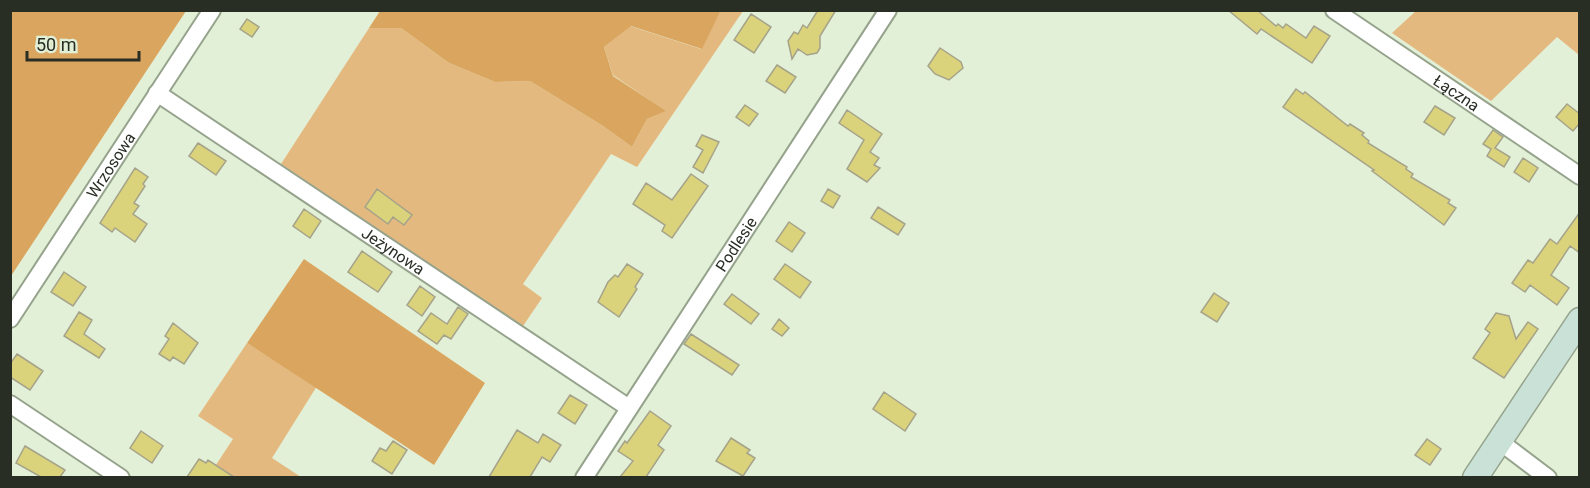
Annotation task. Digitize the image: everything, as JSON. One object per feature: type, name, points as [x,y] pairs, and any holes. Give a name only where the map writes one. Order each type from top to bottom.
[{"type":"street","name":"Wrzosowa","points":[[10,320],[212,10]]},
{"type":"street","name":"Podlesie","points":[[584,477],[888,10]]},
{"type":"street","name":"Łączna","points":[[1334,10],[1580,176]]},
{"type":"street","name":"Jeżynowa","points":[[157,93],[629,408]]},
{"type":"street","points":[[1475,477],[1580,320]]},
{"type":"street","points":[[10,404],[121,477]]},
{"type":"street","points":[[1499,441],[1548,477]]},
{"type":"shaded area","points":[[720,10],[720,12],[702,49],[631,26],[604,47],[613,76],[666,111],[647,119],[632,147],[603,126],[530,81],[495,82],[449,63],[401,28],[369,28],[380,11]]},
{"type":"shaded area","points":[[1417,10],[1579,11],[1579,55],[1557,37],[1491,101],[1392,33]]},
{"type":"shaded area","points":[[10,11],[186,11],[11,276]]},
{"type":"shaded area","points":[[720,11],[743,11],[637,167],[611,154],[523,284],[542,298],[521,329],[281,164],[369,28],[401,28],[449,63],[495,82],[530,81],[603,126],[632,147],[647,119],[665,111],[613,75],[604,47],[630,26],[701,49]]},
{"type":"shaded area","points":[[304,259],[485,383],[434,465],[247,343]]},
{"type":"shaded area","points":[[247,343],[317,386],[272,458],[301,477],[208,477],[233,439],[198,416]]},
{"type":"building","points":[[818,10],[836,10],[820,36],[820,48],[817,53],[807,55],[798,49],[792,59],[788,41],[794,32],[798,34],[803,25],[807,28]]},
{"type":"building","points":[[1228,10],[1257,10],[1276,26],[1278,24],[1283,28],[1286,24],[1306,38],[1314,26],[1330,36],[1312,63],[1261,29],[1257,34]]},
{"type":"building","points":[[751,14],[771,27],[754,53],[734,40]]},
{"type":"building","points":[[247,19],[259,27],[252,37],[240,29]]},
{"type":"building","points":[[940,48],[961,62],[963,68],[949,80],[935,74],[928,66]]},
{"type":"building","points":[[777,65],[796,77],[785,93],[766,81]]},
{"type":"building","points":[[1296,89],[1303,94],[1305,92],[1348,126],[1350,124],[1364,133],[1362,135],[1369,141],[1368,143],[1407,167],[1406,169],[1413,174],[1411,177],[1450,200],[1448,203],[1456,208],[1444,225],[1372,171],[1374,170],[1283,107]]},
{"type":"building","points":[[1567,104],[1580,114],[1580,123],[1573,131],[1556,117]]},
{"type":"building","points":[[745,105],[758,114],[749,126],[736,117]]},
{"type":"building","points":[[1435,106],[1455,118],[1444,135],[1424,122]]},
{"type":"building","points":[[847,110],[882,134],[870,152],[879,158],[874,165],[880,168],[867,182],[847,169],[864,140],[839,123]]},
{"type":"building","points":[[1493,130],[1503,137],[1495,148],[1510,157],[1504,167],[1487,156],[1491,149],[1483,144]]},
{"type":"building","points":[[702,135],[719,142],[703,173],[693,167],[703,150],[696,146]]},
{"type":"building","points":[[198,143],[226,161],[216,175],[189,156]]},
{"type":"building","points":[[1523,158],[1538,168],[1529,182],[1514,172]]},
{"type":"building","points":[[135,168],[148,177],[134,203],[139,206],[133,214],[147,224],[135,242],[115,228],[112,232],[100,223]]},
{"type":"building","points":[[691,174],[708,186],[672,238],[662,231],[665,225],[633,204],[646,183],[672,200]]},
{"type":"building","points":[[377,189],[412,215],[404,225],[393,217],[388,224],[365,207]]},
{"type":"building","points":[[828,189],[840,196],[833,208],[821,201]]},
{"type":"building","points":[[878,207],[905,224],[898,235],[871,218]]},
{"type":"building","points":[[304,209],[321,221],[310,238],[293,226]]},
{"type":"building","points":[[1580,212],[1580,253],[1570,246],[1551,275],[1569,288],[1557,305],[1530,285],[1525,292],[1512,283],[1528,260],[1533,263],[1550,239],[1557,244]]},
{"type":"building","points":[[789,222],[805,233],[792,252],[776,241]]},
{"type":"building","points":[[362,251],[392,272],[378,292],[348,272]]},
{"type":"building","points":[[627,264],[643,274],[635,287],[637,289],[619,317],[598,302],[608,282],[615,275],[618,277]]},
{"type":"building","points":[[785,264],[811,282],[800,298],[774,279]]},
{"type":"building","points":[[64,272],[86,287],[73,306],[51,292]]},
{"type":"building","points":[[420,286],[435,297],[422,316],[407,305]]},
{"type":"building","points":[[1214,293],[1229,303],[1217,322],[1201,312]]},
{"type":"building","points":[[732,294],[759,314],[751,324],[724,304]]},
{"type":"building","points":[[458,307],[468,314],[451,339],[444,335],[437,344],[418,331],[431,313],[447,324]]},
{"type":"building","points":[[79,312],[92,320],[84,334],[105,349],[99,358],[64,336]]},
{"type":"building","points":[[1496,313],[1509,316],[1516,339],[1528,322],[1538,329],[1504,378],[1473,358],[1490,333],[1485,329]]},
{"type":"building","points":[[779,319],[789,328],[782,336],[772,329]]},
{"type":"building","points":[[173,323],[198,343],[184,364],[173,357],[170,361],[159,354],[169,339],[165,336]]},
{"type":"building","points":[[691,334],[739,365],[732,375],[684,344]]},
{"type":"building","points":[[17,354],[43,371],[30,390],[10,377],[10,364]]},
{"type":"building","points":[[884,392],[916,414],[905,431],[873,409]]},
{"type":"building","points":[[570,395],[587,405],[575,424],[558,413]]},
{"type":"building","points":[[650,411],[671,426],[658,445],[664,450],[646,477],[620,477],[633,461],[618,451],[625,441],[627,443]]},
{"type":"building","points":[[517,430],[538,443],[543,434],[561,445],[550,462],[542,457],[530,477],[489,477]]},
{"type":"building","points":[[141,431],[163,446],[152,463],[130,448]]},
{"type":"building","points":[[731,438],[750,450],[747,453],[755,458],[743,476],[716,461]]},
{"type":"building","points":[[1427,439],[1441,449],[1430,465],[1415,455]]},
{"type":"building","points":[[393,441],[407,450],[392,474],[372,461],[380,448],[386,451]]},
{"type":"building","points":[[25,446],[65,470],[60,477],[41,477],[16,463]]},
{"type":"building","points":[[199,459],[206,463],[208,460],[234,477],[187,477]]}]
